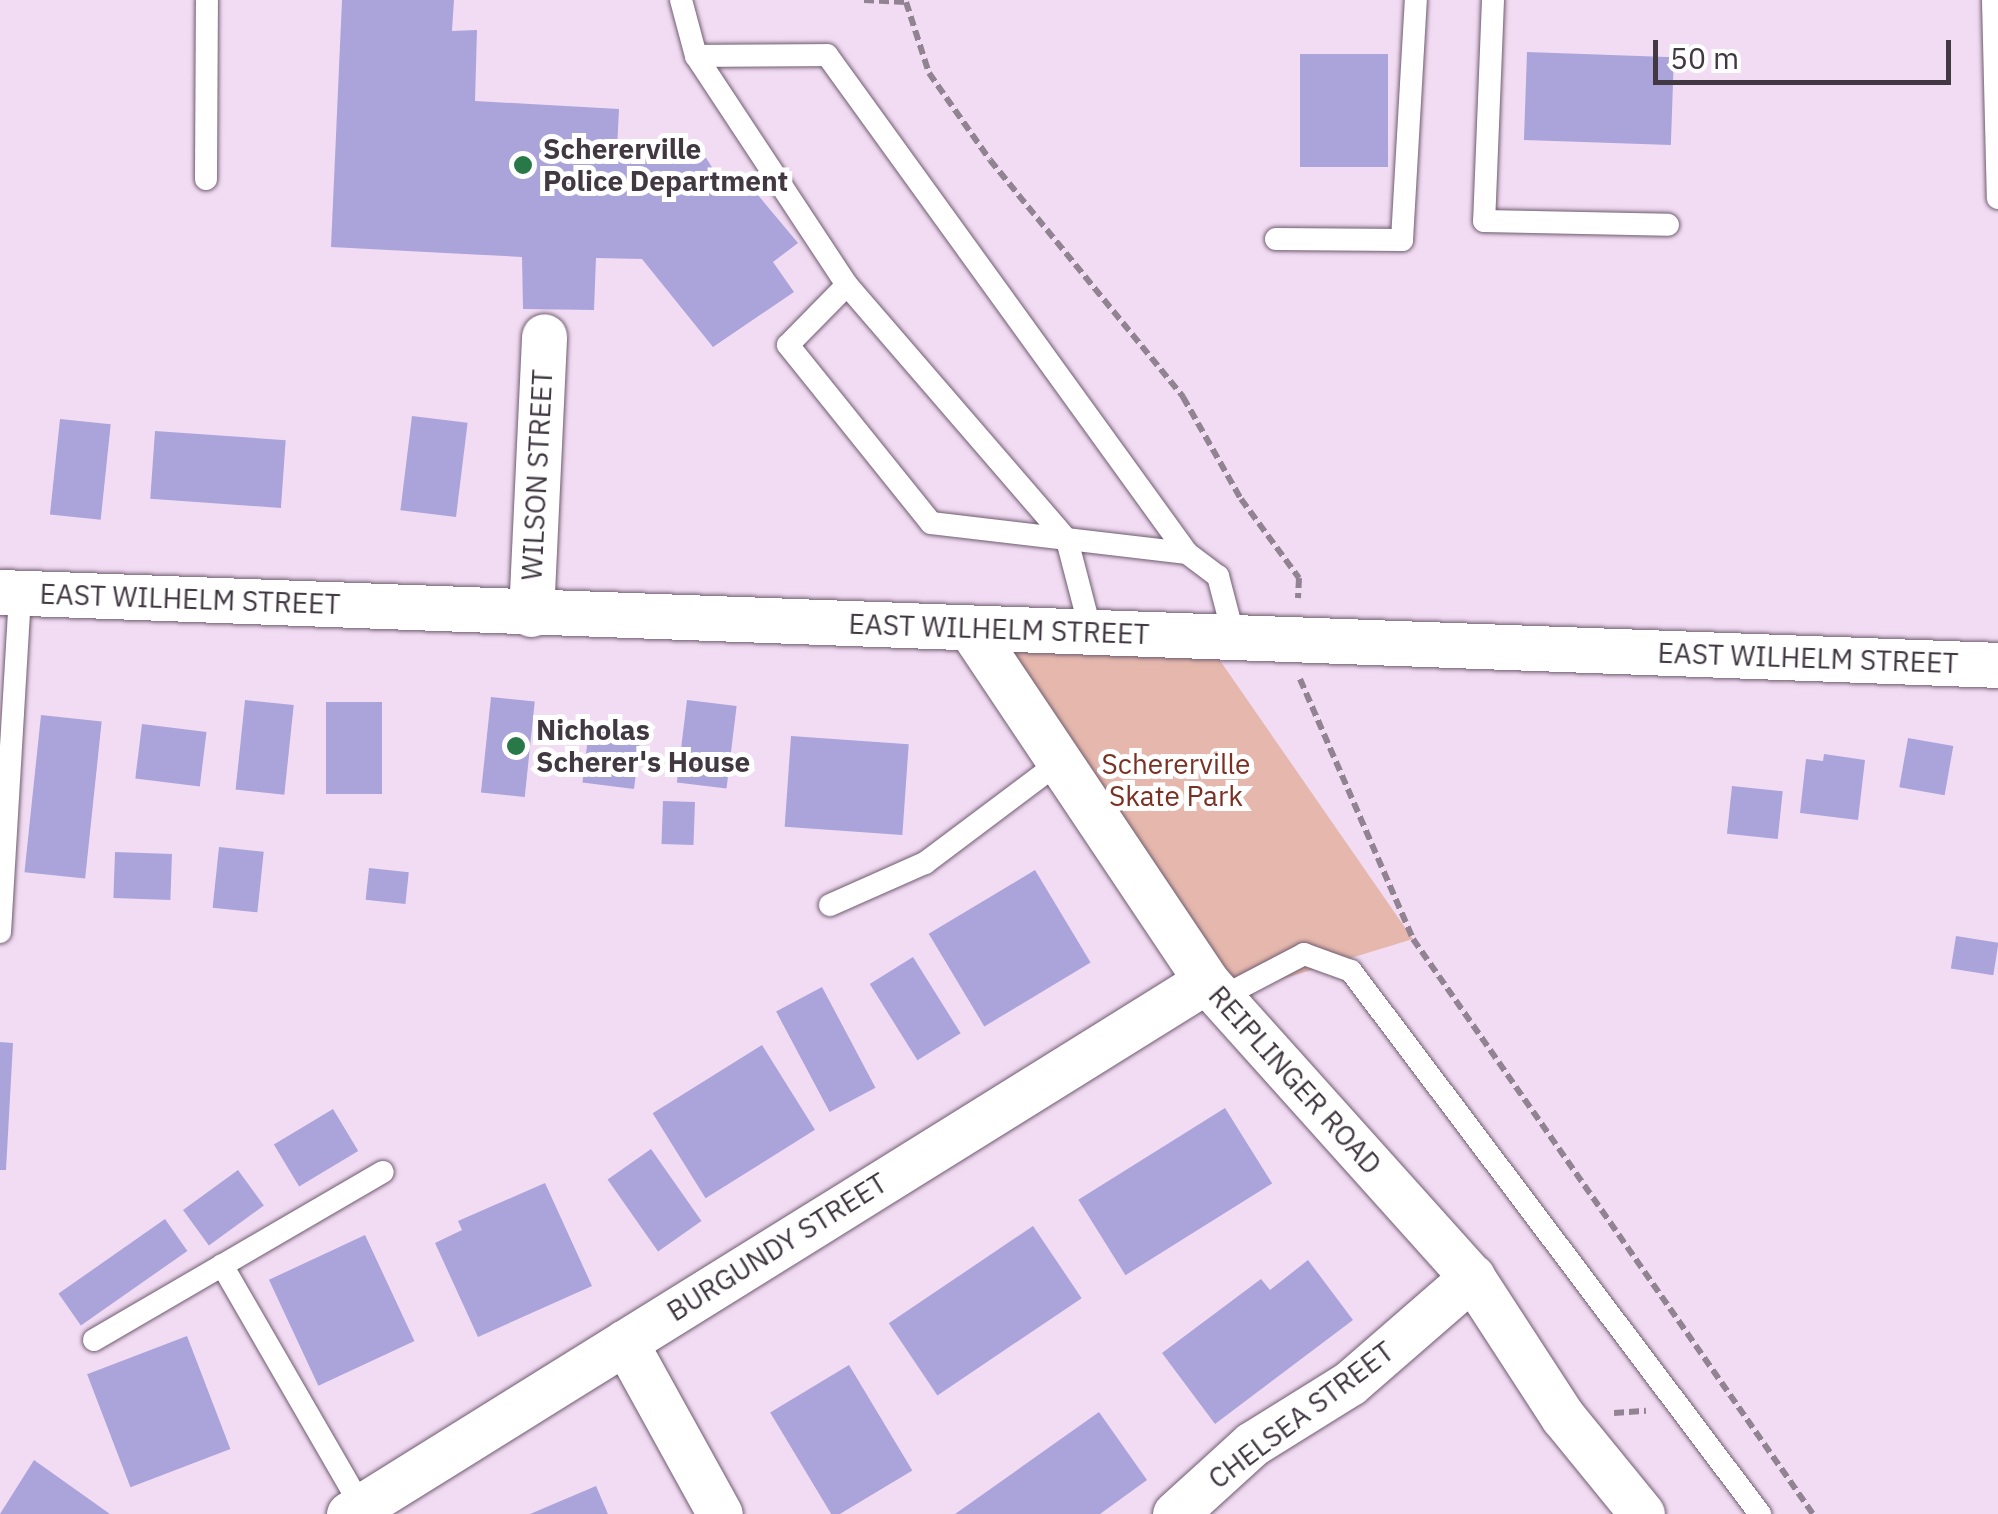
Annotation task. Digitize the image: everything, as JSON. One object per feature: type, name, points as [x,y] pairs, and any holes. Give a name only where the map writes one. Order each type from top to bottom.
[{"type":"street","name":"WILSON STREET","points":[[531,614],[544,336]]},
{"type":"street","name":"EAST WILHELM STREET","points":[[10,592],[1998,665]]},
{"type":"street","name":"REIPLINGER ROAD","points":[[970,628],[1213,989],[1472,1278],[1562,1416],[1642,1514]]},
{"type":"street","name":"BURGUNDY STREET","points":[[355,1510],[625,1342],[1213,989]]},
{"type":"street","name":"CHELSEA STREET","points":[[1176,1514],[1252,1444],[1350,1383],[1472,1278]]},
{"type":"street","points":[[625,1342],[720,1514]]},
{"type":"lane","points":[[206,179],[207,0]]},
{"type":"lane","points":[[681,0],[696,56],[847,285],[1067,540],[1090,632]]},
{"type":"lane","points":[[1276,240],[1402,240],[1416,0]]},
{"type":"lane","points":[[1492,0],[1484,220],[1668,225]]},
{"type":"lane","points":[[1993,0],[1998,198]]},
{"type":"lane","points":[[696,56],[827,55],[1186,553],[1218,576],[1234,638]]},
{"type":"lane","points":[[847,285],[788,345],[931,523],[1186,553]]},
{"type":"lane","points":[[0,932],[10,592]]},
{"type":"lane","points":[[830,905],[925,863],[1062,760]]},
{"type":"lane","points":[[1213,989],[1304,954],[1351,971],[1760,1514]]},
{"type":"lane","points":[[94,1340],[382,1172]]},
{"type":"lane","points":[[222,1265],[355,1510]]},
{"type":"path","points":[[864,0],[906,2],[929,73],[980,146],[1184,397],[1241,499],[1299,578],[1296,670],[1413,939],[1813,1514]]},
{"type":"green space","name":"Schererville Skate Park","points":[[970,628],[1203,636],[1413,939],[1220,998]]},
{"type":"building","name":"Schererville Police Department","points":[[342,0],[454,0],[452,31],[477,30],[475,101],[619,109],[617,149],[700,148],[726,190],[747,182],[798,243],[773,262],[794,292],[713,347],[642,259],[596,258],[594,310],[523,309],[522,257],[331,247]]},
{"type":"building","points":[[1527,52],[1674,57],[1671,145],[1524,140]]},
{"type":"building","points":[[1300,54],[1388,54],[1388,167],[1300,167]]},
{"type":"building","points":[[412,416],[468,423],[456,517],[400,510]]},
{"type":"building","points":[[60,419],[111,424],[101,520],[50,514]]},
{"type":"building","points":[[155,431],[286,440],[281,508],[150,499]]},
{"type":"building","points":[[491,697],[535,702],[525,797],[481,792]]},
{"type":"building","points":[[245,700],[294,705],[284,795],[236,790]]},
{"type":"building","points":[[687,700],[737,706],[727,788],[677,782]]},
{"type":"building","points":[[326,702],[382,702],[382,794],[326,794]]},
{"type":"building","points":[[41,715],[102,721],[85,879],[24,872]]},
{"type":"building","points":[[142,724],[207,732],[200,787],[135,779]]},
{"type":"building","points":[[589,729],[641,735],[634,789],[582,783]]},
{"type":"building","points":[[791,736],[909,744],[902,835],[785,827]]},
{"type":"building","points":[[1908,738],[1953,746],[1945,795],[1899,787]]},
{"type":"building","points":[[1824,754],[1865,760],[1858,820],[1800,813],[1806,759],[1823,761]]},
{"type":"building","points":[[1732,786],[1783,791],[1778,839],[1727,834]]},
{"type":"building","points":[[663,801],[695,802],[693,845],[661,844]]},
{"type":"building","points":[[219,847],[264,852],[257,912],[213,908]]},
{"type":"building","points":[[115,852],[172,854],[170,900],[113,898]]},
{"type":"building","points":[[369,868],[409,872],[405,904],[366,900]]},
{"type":"building","points":[[1035,870],[1091,963],[984,1026],[929,934]]},
{"type":"building","points":[[1956,936],[1998,943],[1993,975],[1951,969]]},
{"type":"building","points":[[913,957],[961,1033],[917,1060],[870,984]]},
{"type":"building","points":[[822,987],[876,1088],[830,1112],[776,1011]]},
{"type":"building","points":[[0,1042],[13,1043],[6,1170],[0,1170]]},
{"type":"building","points":[[762,1045],[815,1130],[706,1198],[653,1113]]},
{"type":"building","points":[[1225,1108],[1272,1183],[1125,1275],[1078,1200]]},
{"type":"building","points":[[333,1109],[358,1151],[299,1187],[274,1145]]},
{"type":"building","points":[[651,1149],[701,1221],[658,1251],[608,1179]]},
{"type":"building","points":[[238,1170],[264,1206],[209,1246],[183,1210]]},
{"type":"building","points":[[545,1183],[592,1286],[478,1337],[435,1243],[462,1230],[458,1221]]},
{"type":"building","points":[[165,1219],[187,1251],[81,1326],[59,1294]]},
{"type":"building","points":[[1033,1226],[1082,1298],[937,1395],[889,1323]]},
{"type":"building","points":[[365,1235],[414,1341],[318,1386],[269,1280]]},
{"type":"building","points":[[1308,1260],[1353,1320],[1215,1424],[1162,1353],[1261,1279],[1270,1290]]},
{"type":"building","points":[[187,1336],[230,1449],[130,1487],[87,1374]]},
{"type":"building","points":[[849,1365],[912,1470],[840,1514],[831,1514],[770,1412]]},
{"type":"building","points":[[1099,1412],[1147,1480],[1100,1514],[955,1514]]},
{"type":"building","points":[[34,1460],[110,1514],[0,1514]]},
{"type":"building","points":[[596,1486],[608,1514],[530,1514]]},
{"type":"place","name":"Schererville Police Department","points":[[523,165]]},
{"type":"place","name":"Nicholas Scherer's House","points":[[516,746]]}]
